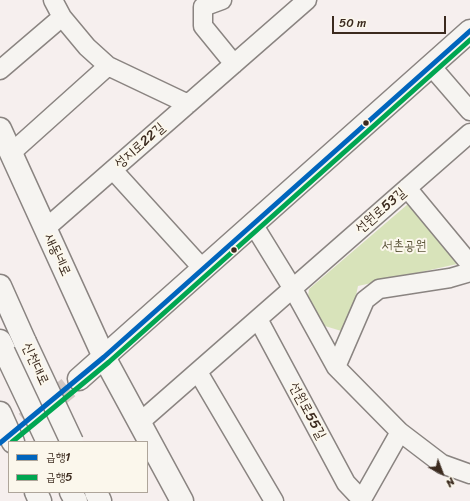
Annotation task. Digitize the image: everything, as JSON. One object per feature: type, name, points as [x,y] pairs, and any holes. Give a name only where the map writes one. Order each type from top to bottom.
[{"type":"main road","points":[[78,379],[470,31]]},
{"type":"main road","name":"새동네로","points":[[0,129],[104,357],[182,501]]},
{"type":"main road","name":"신천대로","points":[[0,286],[72,441]]},
{"type":"main road","points":[[0,341],[48,441]]},
{"type":"main road","points":[[0,413],[13,441]]},
{"type":"street","points":[[53,0],[62,17],[87,47],[108,66],[188,104]]},
{"type":"street","points":[[222,0],[203,7],[203,26],[234,64]]},
{"type":"street","name":"성지로22길","points":[[46,229],[306,0]]},
{"type":"street","points":[[0,70],[62,17]]},
{"type":"street","points":[[11,153],[108,66]]},
{"type":"street","points":[[431,66],[470,111]]},
{"type":"street","name":"선원로53길","points":[[139,423],[470,133]]},
{"type":"street","points":[[113,170],[203,269]]},
{"type":"street","points":[[407,188],[470,264]]},
{"type":"street","points":[[253,224],[293,288],[336,367],[400,432],[442,464],[470,474]]},
{"type":"street","points":[[336,367],[365,300],[380,289],[450,278],[470,272]]},
{"type":"street","name":"선원로55길","points":[[258,319],[346,483],[362,500],[400,432]]},
{"type":"street","points":[[198,372],[274,501]]},
{"type":"green space","name":"서촌공원","points":[[408,204],[457,264],[358,286],[348,333],[305,320],[309,289]]},
{"type":"tunnel","points":[[0,443],[79,379]]},
{"type":"transit line","name":"급행1","points":[[0,443],[104,357],[470,31]]},
{"type":"transit line","name":"급행5","points":[[13,441],[109,362],[470,40]]}]
